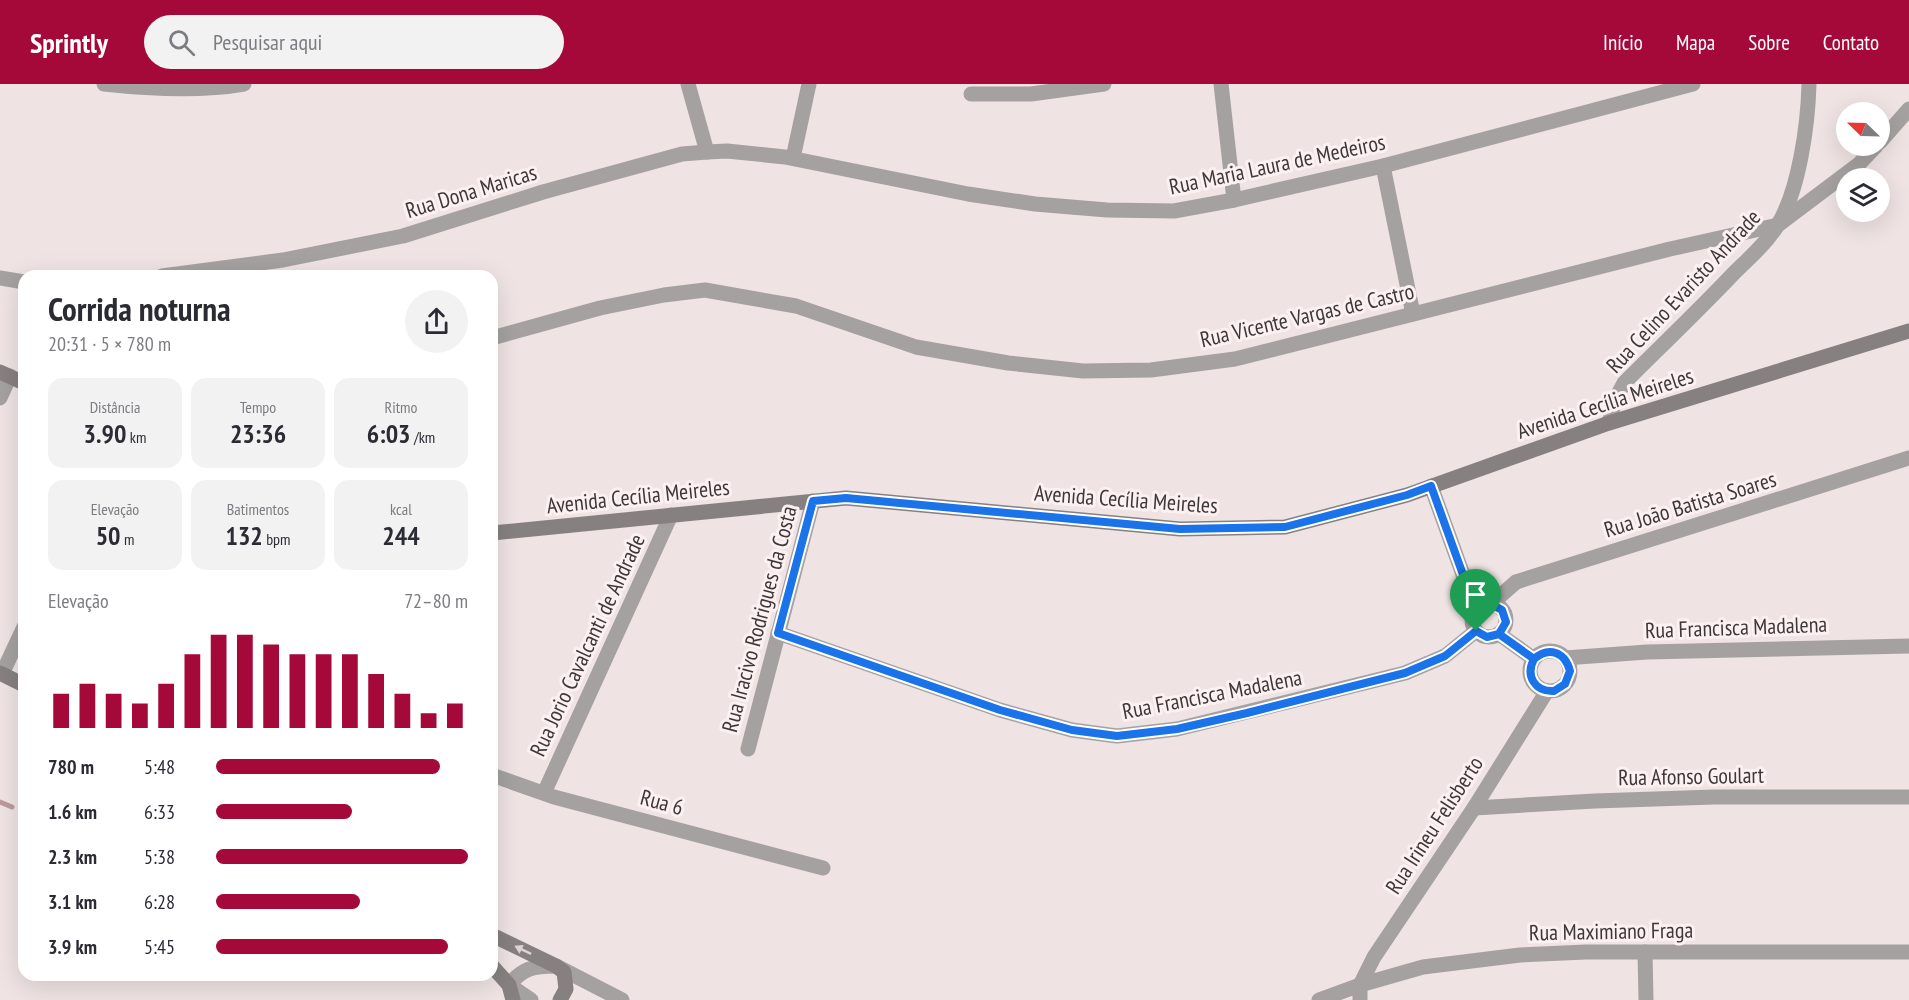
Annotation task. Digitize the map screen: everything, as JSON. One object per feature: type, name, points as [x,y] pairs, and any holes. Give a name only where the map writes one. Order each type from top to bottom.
[{"type":"street","points":[[104,84],[140,88],[222,88],[244,84]]},
{"type":"street","points":[[688,84],[707,152]]},
{"type":"street","points":[[793,158],[809,84]]},
{"type":"street","points":[[971,94],[1031,94],[1104,84]]},
{"type":"street","points":[[1221,84],[1234,200]]},
{"type":"street","name":"Rua Maria Laura de Medeiros","points":[[793,158],[968,194],[1035,204],[1107,210],[1174,211],[1234,200],[1383,166],[1693,84]]},
{"type":"street","name":"Rua Celino Evaristo Andrade","points":[[1609,423],[1615,400],[1624,383],[1762,245],[1778,225],[1793,188],[1803,146],[1809,84]]},
{"type":"street","points":[[1890,130],[1909,109]]},
{"type":"street","name":"Rua Dona Maricas","points":[[207,270],[283,260],[403,236],[564,186],[682,154],[727,151],[793,158]]},
{"type":"street","points":[[1778,225],[1867,156]]},
{"type":"street","points":[[1383,166],[1413,314]]},
{"type":"street","name":"Rua Vicente Vargas de Castro","points":[[498,336],[600,308],[664,295],[705,290],[796,306],[916,347],[1008,363],[1083,371],[1151,370],[1235,359],[1670,249],[1778,225]]},
{"type":"street","points":[[0,278],[18,281]]},
{"type":"street","name":"Avenida Cecília Meireles","points":[[498,532],[846,498],[1180,529],[1285,527],[1407,495],[1609,423],[1903,335],[1909,331]]},
{"type":"street","points":[[0,398],[11,377]]},
{"type":"street","name":"Rua João Batista Soares","points":[[1485,605],[1516,582],[1909,458]]},
{"type":"street","points":[[1431,486],[1470,594],[1485,605],[1497,605],[1505,616],[1504,629],[1499,634],[1487,637],[1476,631],[1472,618],[1485,605]]},
{"type":"street","name":"Rua Iracivo Rodrigues da Costa","points":[[748,749],[813,501]]},
{"type":"street","name":"Rua Jorio Cavalcanti de Andrade","points":[[544,793],[671,515]]},
{"type":"street","name":"Rua Francisca Madalena","points":[[778,633],[1000,710],[1072,730],[1117,736],[1197,724],[1405,673],[1445,656],[1476,631]]},
{"type":"street","points":[[1499,634],[1534,659]]},
{"type":"street","points":[[18,639],[1,673],[18,683]]},
{"type":"street","name":"Rua Francisca Madalena","points":[[1565,658],[1647,652],[1909,646]]},
{"type":"street","points":[[1553,651],[1565,658],[1570,671],[1565,684],[1554,691],[1547,691],[1535,685],[1530,672],[1534,659],[1539,654],[1553,651]]},
{"type":"street","name":"Rua Irineu Felisberto","points":[[1360,992],[1374,957],[1547,691]]},
{"type":"street","name":"Rua 6","points":[[498,777],[544,793],[823,868]]},
{"type":"street","name":"Rua Afonso Goulart","points":[[1473,807],[1714,797],[1909,797]]},
{"type":"street","points":[[498,937],[622,1000]]},
{"type":"street","name":"Rua Maximiano Fraga","points":[[1319,1000],[1360,992],[1423,967],[1520,955],[1586,951],[1909,952]]},
{"type":"street","points":[[1645,952],[1646,1000]]},
{"type":"street","points":[[511,993],[519,973],[531,968],[556,966],[564,972],[567,981],[566,989],[560,1000]]},
{"type":"street","points":[[498,975],[511,993],[531,1000]]},
{"type":"waterway","points":[[0,802],[12,807]]},
{"type":"route","points":[[1476,631],[1445,656],[1405,673],[1177,729],[1117,736],[1072,730],[1000,710],[778,633],[813,501],[846,498],[1180,529],[1285,527],[1407,495],[1431,486],[1470,594],[1479,607],[1491,604],[1497,605],[1502,610],[1506,622],[1499,634],[1534,659],[1530,672],[1535,685],[1540,689],[1554,691],[1565,684],[1569,678],[1568,664],[1559,654],[1553,651],[1546,652],[1534,659],[1506,639],[1499,634],[1487,637],[1476,631]]}]
